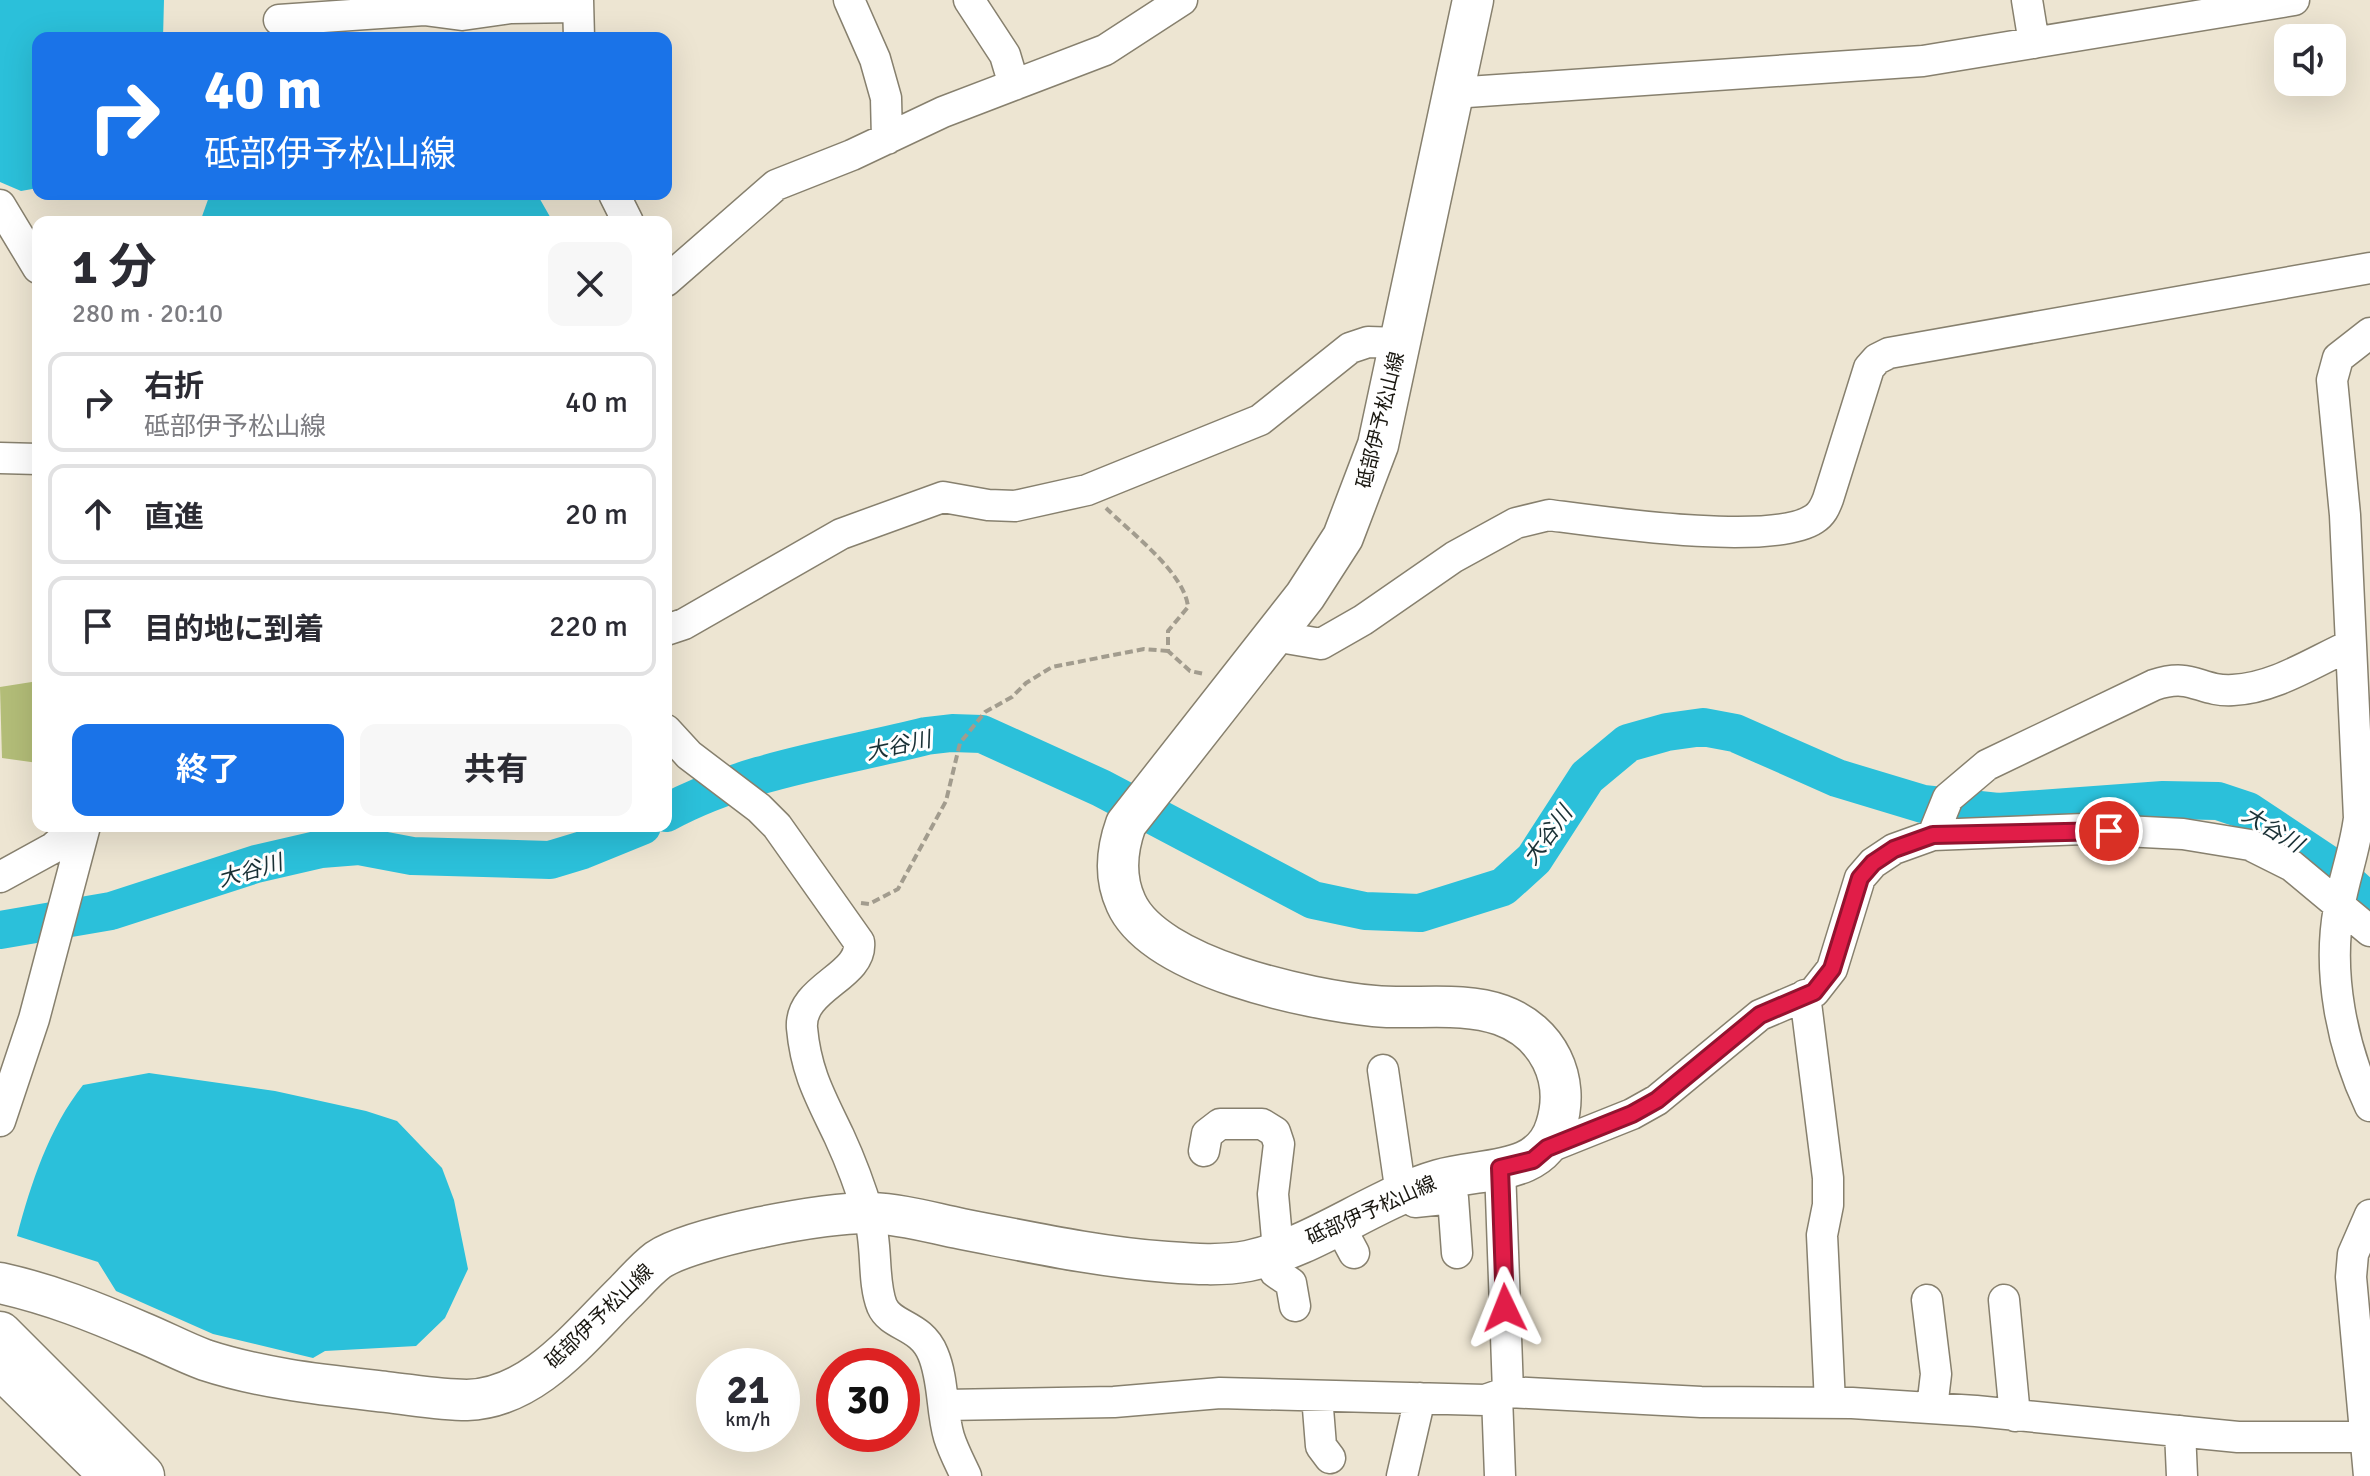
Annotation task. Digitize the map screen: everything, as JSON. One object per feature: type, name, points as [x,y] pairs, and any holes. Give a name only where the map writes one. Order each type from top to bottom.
[{"type":"highway","points":[[0,1334],[142,1476]]},
{"type":"main road","name":"砥部伊予松山線","points":[[0,1283],[48,1294],[199,1358],[243,1371],[305,1382],[468,1400],[498,1395],[527,1383],[561,1355],[656,1261],[679,1250],[808,1219],[868,1213],[1121,1259],[1223,1264],[1346,1238],[1406,1192],[1448,1177],[1533,1160],[1547,1148],[1556,1128],[1561,1084],[1556,1065],[1547,1049],[1516,1022],[1477,1009],[1383,1007],[1284,992],[1218,969],[1167,945],[1136,917],[1126,903],[1117,865],[1126,824],[1312,585],[1352,517],[1378,445],[1473,0]]},
{"type":"street","points":[[849,0],[875,59],[886,98],[887,139]]},
{"type":"street","points":[[969,0],[1005,55],[1014,85]]},
{"type":"street","points":[[672,276],[776,185],[943,112],[1105,50],[1182,0]]},
{"type":"street","points":[[2027,0],[2034,43]]},
{"type":"street","points":[[1453,93],[1923,61],[2294,0]]},
{"type":"street","points":[[279,20],[424,10],[462,15],[578,3],[579,32]]},
{"type":"street","points":[[0,205],[32,258]]},
{"type":"street","points":[[1274,636],[1321,644],[1363,620],[1454,557],[1534,516],[1549,515],[1666,529],[1758,531],[1813,520],[1822,513],[1828,499],[1869,368],[1889,353],[2370,268]]},
{"type":"street","points":[[2370,333],[2338,358],[2332,380],[2358,513],[2357,663],[2362,865],[2339,907],[2334,953],[2346,1046],[2370,1106]]},
{"type":"street","points":[[672,628],[841,534],[922,502],[943,497],[1015,506],[1087,490],[1260,420],[1350,348],[1368,342],[1400,343]]},
{"type":"street","points":[[0,458],[32,459]]},
{"type":"street","points":[[1547,1148],[1632,1114],[1657,1100],[1760,1015],[1805,995],[1825,981],[1832,969],[1860,878],[1873,863],[1940,817],[1987,765],[2172,679],[2191,680],[2209,688],[2230,691],[2357,663]]},
{"type":"street","points":[[672,737],[689,755],[777,826],[855,933],[860,950],[855,960],[807,1005],[802,1028],[809,1075],[839,1136],[868,1213],[876,1240],[882,1306],[890,1317],[914,1328],[928,1341],[935,1358],[945,1405],[948,1436],[966,1476]]},
{"type":"street","points":[[1940,817],[2183,834],[2250,845],[2292,866],[2370,931]]},
{"type":"street","points":[[0,877],[53,848],[71,832]]},
{"type":"street","points":[[0,1121],[34,1019],[83,832]]},
{"type":"street","points":[[1805,995],[1828,1178],[1828,1205],[1822,1235],[1830,1403]]},
{"type":"street","points":[[1383,1070],[1406,1192],[1415,1202],[1453,1198],[1457,1253]]},
{"type":"street","points":[[1204,1151],[1207,1134],[1220,1124],[1262,1124],[1275,1132],[1279,1144],[1273,1194],[1275,1272],[1291,1283],[1295,1306]]},
{"type":"street","points":[[1500,1168],[1503,1394],[1500,1476]]},
{"type":"street","points":[[2369,1476],[2368,1437],[2351,1277],[2353,1254],[2370,1215]]},
{"type":"street","points":[[1927,1300],[1936,1374],[1932,1408]]},
{"type":"street","points":[[2004,1300],[2015,1416]]},
{"type":"street","points":[[0,1375],[103,1476]]},
{"type":"street","points":[[945,1405],[1114,1402],[1220,1393],[1485,1400],[1503,1394],[1932,1408],[2238,1437],[2368,1437]]},
{"type":"street","points":[[1317,1396],[1321,1446],[1330,1458]]},
{"type":"street","points":[[1402,1476],[1420,1398]]},
{"type":"street","points":[[2180,1431],[2182,1476]]},
{"type":"path","points":[[1087,490],[1169,571],[1187,597],[1188,607],[1168,631],[1168,651]]},
{"type":"path","points":[[835,906],[854,902],[869,904],[898,889],[946,801],[960,743],[985,712],[1012,697],[1026,683],[1052,667],[1144,649],[1168,651],[1190,671],[1240,678]]},
{"type":"green space","points":[[32,682],[32,762],[2,758],[0,687]]},
{"type":"water","points":[[0,0],[164,0],[163,32],[32,32],[32,189],[21,191],[0,182]]},
{"type":"water","points":[[208,200],[540,200],[550,216],[202,216]]},
{"type":"water","points":[[149,1073],[275,1091],[397,1121],[442,1168],[454,1200],[468,1269],[445,1318],[416,1346],[325,1351],[313,1358],[213,1334],[116,1291],[98,1262],[17,1236],[42,1157],[60,1119],[83,1085]]},
{"type":"waterway","name":"大谷川","points":[[672,810],[728,786],[793,767],[926,736],[982,734],[1101,788],[1313,900],[1365,911],[1420,913],[1503,887],[1534,859],[1587,777],[1628,743],[1667,732],[1703,727],[1735,733],[1837,778],[1923,804],[1998,812],[2163,800],[2218,801],[2248,811],[2326,863],[2370,903]]},
{"type":"waterway","name":"大谷川","points":[[0,930],[111,911],[256,864],[321,849],[359,846],[412,856],[550,860],[627,832]]},
{"type":"route","points":[[1505,1308],[1500,1168],[1533,1160],[1547,1148],[1632,1114],[1657,1100],[1676,1081],[1760,1015],[1814,992],[1832,969],[1860,878],[1873,863],[1894,849],[1933,835],[2085,829],[2109,831]]}]
